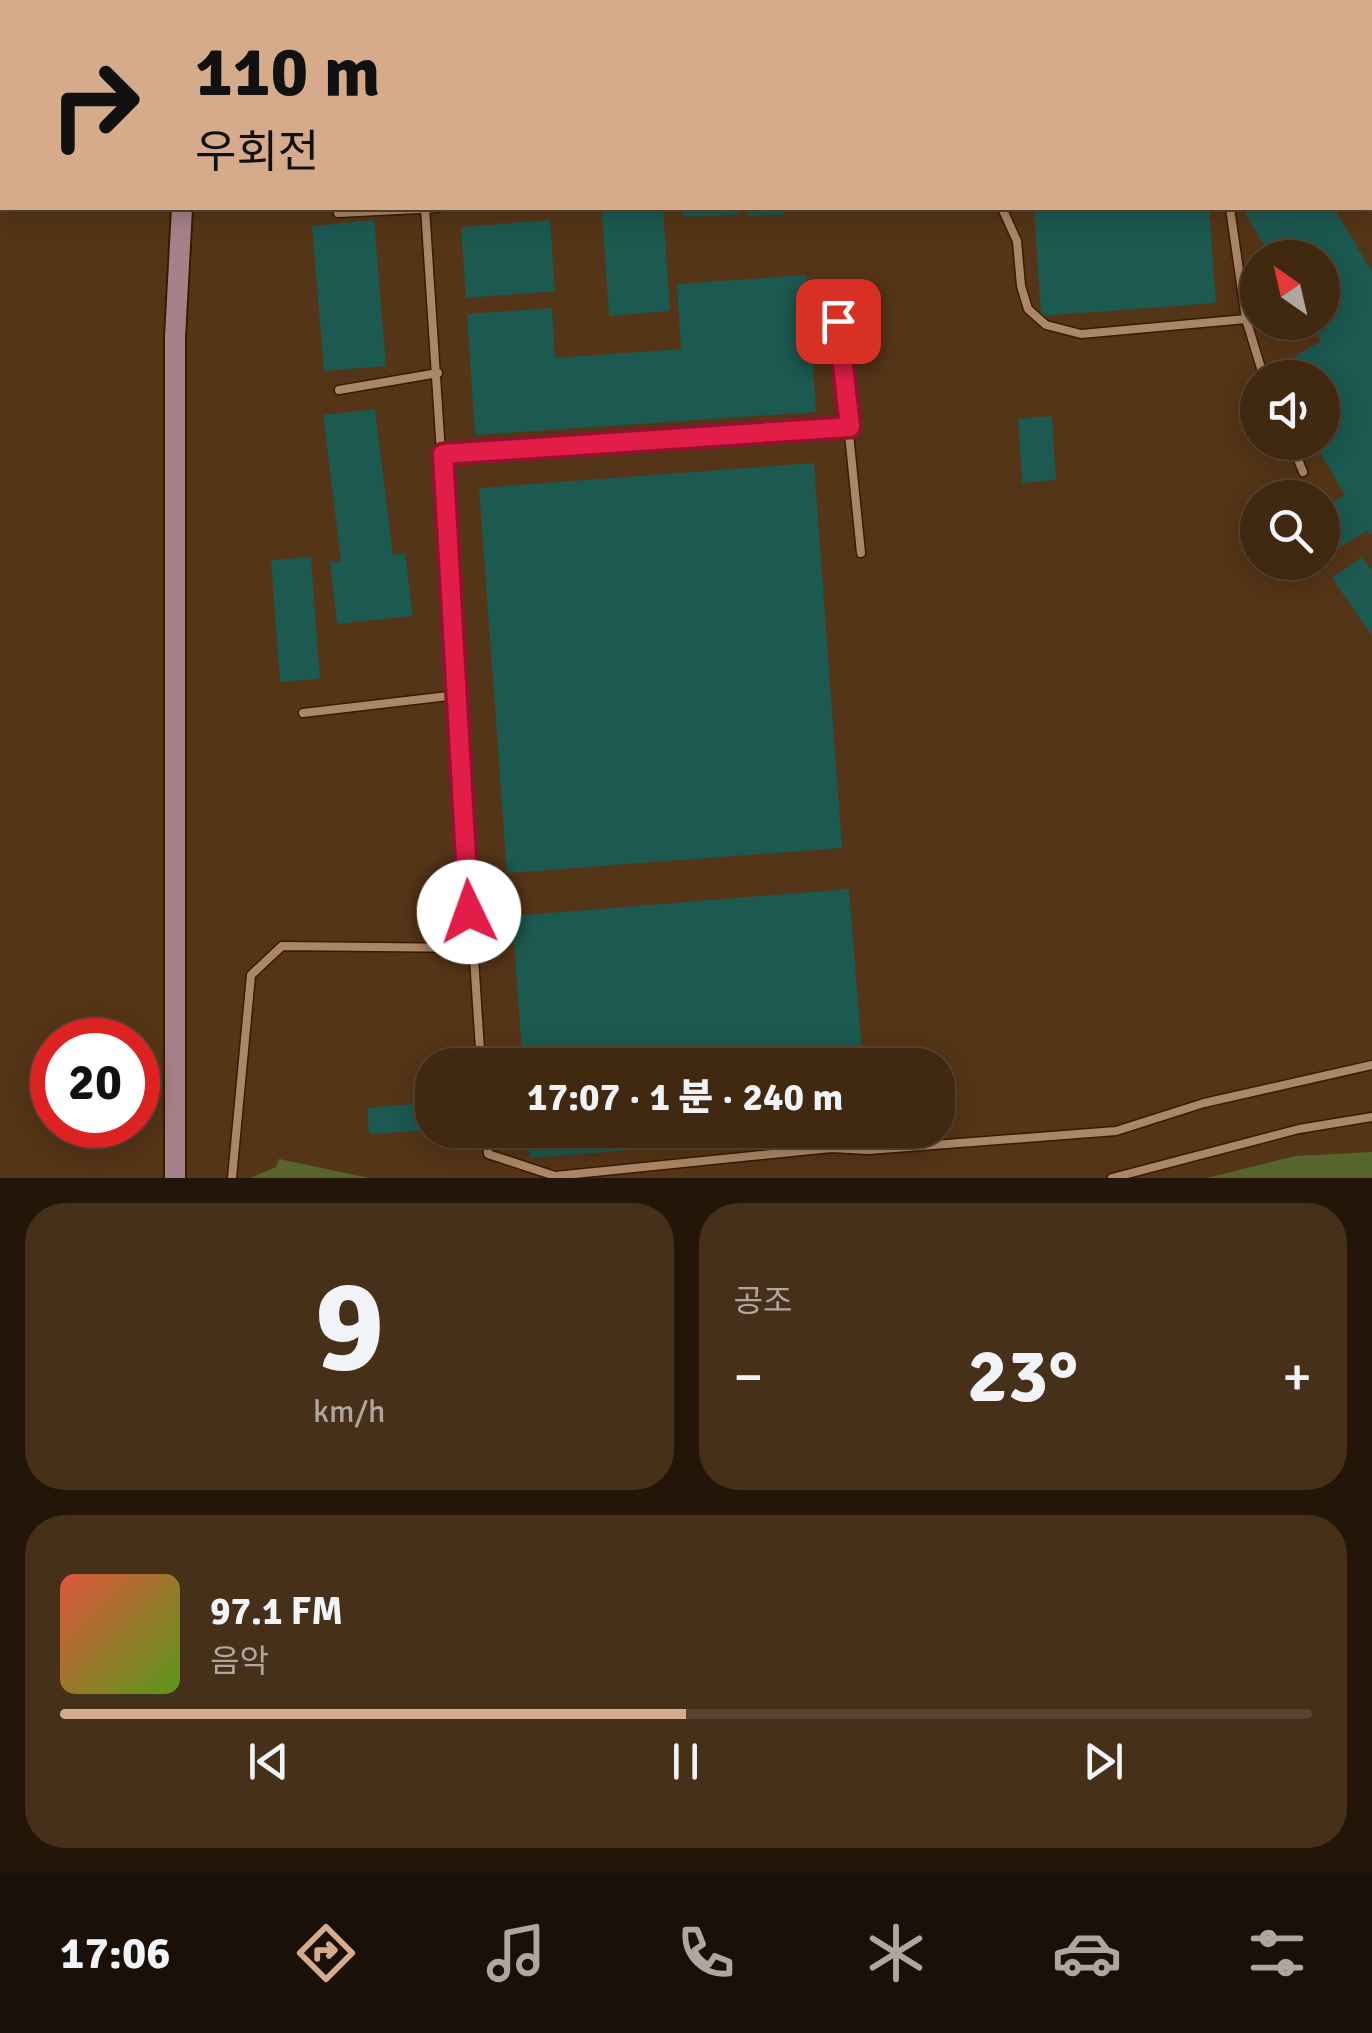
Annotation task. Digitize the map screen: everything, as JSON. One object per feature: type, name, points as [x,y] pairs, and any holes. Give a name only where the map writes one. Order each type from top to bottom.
[{"type":"main road","points":[[175,1178],[175,337],[182,210]]},
{"type":"lane","points":[[338,213],[390,210]]},
{"type":"lane","points":[[425,210],[479,1048]]},
{"type":"lane","points":[[1003,210],[1017,241],[1021,286],[1028,309],[1046,326],[1081,334],[1240,320]]},
{"type":"lane","points":[[1230,210],[1240,277]]},
{"type":"lane","points":[[834,285],[862,553]]},
{"type":"lane","points":[[339,390],[438,374]]},
{"type":"lane","points":[[443,454],[850,427]]},
{"type":"lane","points":[[1298,460],[1303,472]]},
{"type":"lane","points":[[303,713],[458,695]]},
{"type":"lane","points":[[232,1178],[251,976],[282,946],[470,948]]},
{"type":"lane","points":[[955,1143],[1116,1130],[1204,1103],[1372,1065]]},
{"type":"lane","points":[[1112,1178],[1299,1129],[1372,1117]]},
{"type":"lane","points":[[488,1148],[488,1154],[555,1176],[831,1148],[893,1148]]},
{"type":"shaded area","points":[[1372,1152],[1372,1178],[1207,1178],[1295,1156]]},
{"type":"shaded area","points":[[279,1159],[369,1178],[250,1178],[276,1167]]},
{"type":"building","points":[[663,210],[670,311],[609,316],[602,212]]},
{"type":"building","points":[[682,210],[737,210],[738,215],[683,217]]},
{"type":"building","points":[[748,210],[784,210],[784,215],[748,216]]},
{"type":"building","points":[[1034,210],[1209,210],[1216,303],[1041,316]]},
{"type":"building","points":[[1243,210],[1335,210],[1372,272],[1372,534],[1367,531],[1340,547],[1340,498],[1345,495],[1340,480],[1325,460],[1340,460],[1340,360],[1289,360],[1321,341],[1340,340],[1340,240],[1261,240]]},
{"type":"building","points":[[374,220],[386,366],[324,371],[312,226]]},
{"type":"building","points":[[550,220],[555,291],[466,298],[461,227]]},
{"type":"building","points":[[807,275],[816,412],[475,435],[467,314],[552,308],[555,358],[681,349],[677,284]]},
{"type":"building","points":[[375,409],[393,555],[405,553],[413,616],[337,624],[330,562],[341,561],[323,415]]},
{"type":"building","points":[[1052,416],[1056,480],[1022,483],[1018,419]]},
{"type":"building","points":[[814,463],[842,848],[507,873],[479,488]]},
{"type":"building","points":[[311,557],[320,679],[280,682],[271,560]]},
{"type":"building","points":[[1362,557],[1372,571],[1372,636],[1333,580],[1340,580],[1340,572]]},
{"type":"building","points":[[849,889],[862,1048],[522,1048],[512,916]]},
{"type":"building","points":[[415,1100],[415,1131],[369,1134],[367,1108],[413,1104]]},
{"type":"building","points":[[529,1148],[657,1148],[530,1158]]},
{"type":"route","points":[[469,912],[443,454],[850,427],[838,321]]}]
